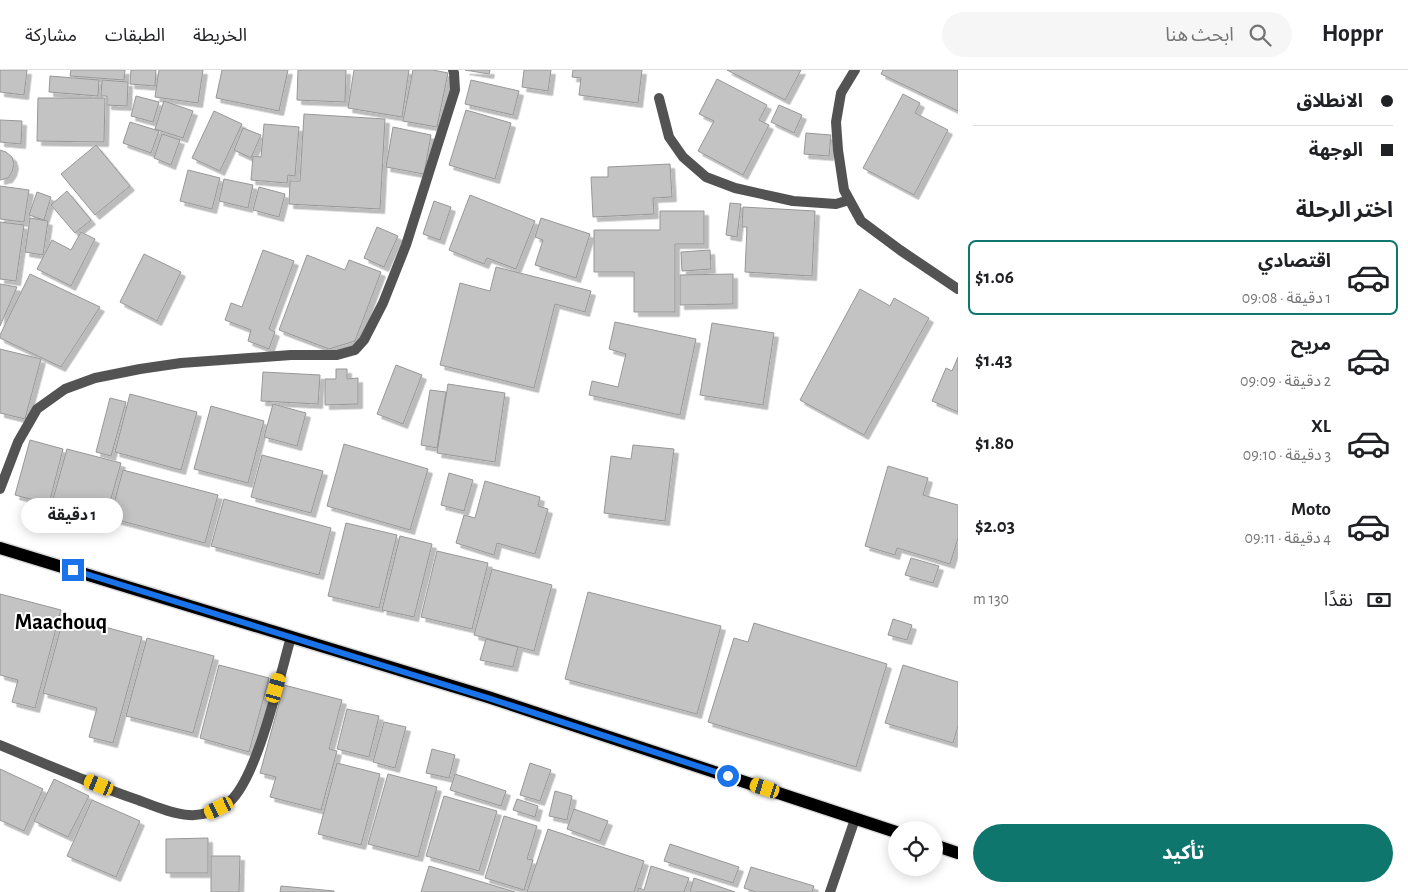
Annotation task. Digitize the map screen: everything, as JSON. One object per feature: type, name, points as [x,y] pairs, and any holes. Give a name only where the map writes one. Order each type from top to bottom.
[{"type":"main road","points":[[0,548],[488,698],[888,829]]},
{"type":"main road","points":[[943,848],[958,853]]},
{"type":"street","points":[[0,489],[18,442],[37,409],[65,389],[95,378],[181,363],[291,355],[337,355],[355,350],[364,340],[383,303],[406,245],[455,90],[453,70]]},
{"type":"street","points":[[855,70],[841,92],[836,122],[844,190],[861,221],[958,289]]},
{"type":"street","points":[[659,98],[669,137],[683,157],[706,177],[735,188],[793,201],[836,204],[849,200]]},
{"type":"street","points":[[0,745],[115,792],[166,810],[189,815],[210,813],[229,803],[242,786],[257,755],[291,638]]},
{"type":"street","points":[[830,892],[855,818]]},
{"type":"building","points":[[0,70],[27,70],[24,95],[0,92]]},
{"type":"building","points":[[71,70],[125,70],[124,80],[70,76]]},
{"type":"building","points":[[131,70],[156,70],[155,86],[130,84]]},
{"type":"building","points":[[159,70],[203,70],[198,103],[155,97]]},
{"type":"building","points":[[222,70],[288,70],[279,111],[216,98]]},
{"type":"building","points":[[298,70],[346,70],[345,102],[297,100]]},
{"type":"building","points":[[354,70],[409,70],[402,117],[348,108]]},
{"type":"building","points":[[413,70],[433,70],[448,73],[437,127],[403,121]]},
{"type":"building","points":[[465,70],[490,70],[489,74]]},
{"type":"building","points":[[524,70],[551,70],[548,91],[522,87]]},
{"type":"building","points":[[573,70],[642,70],[638,103],[579,95],[581,78],[572,77]]},
{"type":"building","points":[[727,70],[801,70],[785,100]]},
{"type":"building","points":[[883,70],[958,70],[958,111],[881,74]]},
{"type":"building","points":[[50,76],[99,80],[98,96],[49,92]]},
{"type":"building","points":[[717,79],[767,105],[759,120],[769,125],[743,175],[698,151],[714,121],[699,114]]},
{"type":"building","points":[[102,80],[128,82],[127,106],[107,105],[107,96],[101,96]]},
{"type":"building","points":[[471,80],[519,91],[513,115],[465,104]]},
{"type":"building","points":[[903,94],[920,103],[915,113],[948,130],[914,195],[863,168]]},
{"type":"building","points":[[136,96],[159,102],[153,122],[131,116]]},
{"type":"building","points":[[38,98],[105,98],[104,142],[37,141]]},
{"type":"building","points":[[164,101],[193,111],[183,138],[155,129]]},
{"type":"building","points":[[779,105],[802,115],[794,133],[771,122]]},
{"type":"building","points":[[466,110],[511,123],[495,179],[449,165]]},
{"type":"building","points":[[214,111],[242,124],[220,171],[192,158]]},
{"type":"building","points":[[304,114],[385,119],[380,209],[289,204],[290,181],[300,181]]},
{"type":"building","points":[[0,120],[22,121],[21,144],[0,142]]},
{"type":"building","points":[[130,122],[159,131],[151,153],[123,143]]},
{"type":"building","points":[[264,124],[299,127],[295,176],[288,175],[287,183],[251,180],[253,156],[261,157]]},
{"type":"building","points":[[393,127],[431,135],[424,174],[386,167]]},
{"type":"building","points":[[243,128],[261,135],[251,158],[234,150]]},
{"type":"building","points":[[806,133],[831,135],[829,156],[804,154]]},
{"type":"building","points":[[162,134],[180,140],[171,165],[154,158]]},
{"type":"building","points":[[96,145],[130,186],[95,215],[61,174]]},
{"type":"building","points":[[0,150],[12,157],[14,164],[8,178],[0,180]]},
{"type":"building","points":[[670,164],[672,197],[653,198],[654,214],[593,217],[591,177],[608,177],[608,167]]},
{"type":"building","points":[[188,170],[220,178],[212,209],[180,201]]},
{"type":"building","points":[[224,179],[253,185],[248,208],[219,201]]},
{"type":"building","points":[[0,186],[29,190],[24,222],[0,219]]},
{"type":"building","points":[[259,187],[285,194],[279,217],[253,210]]},
{"type":"building","points":[[67,191],[91,220],[75,233],[51,205]]},
{"type":"building","points":[[37,192],[51,197],[44,220],[29,215]]},
{"type":"building","points":[[470,195],[535,221],[516,269],[487,258],[484,264],[449,250]]},
{"type":"building","points":[[434,201],[451,207],[440,240],[423,234]]},
{"type":"building","points":[[730,203],[741,204],[737,237],[726,235]]},
{"type":"building","points":[[743,207],[815,211],[812,276],[745,272],[747,227],[742,227]]},
{"type":"building","points":[[660,211],[704,211],[704,244],[675,244],[675,312],[634,312],[634,272],[594,272],[594,230],[660,230]]},
{"type":"building","points":[[30,218],[48,221],[43,255],[25,252]]},
{"type":"building","points":[[541,218],[590,234],[576,278],[535,265],[543,240],[535,237]]},
{"type":"building","points":[[0,222],[24,225],[16,281],[0,279]]},
{"type":"building","points":[[377,227],[398,236],[384,267],[364,258]]},
{"type":"building","points":[[81,232],[95,239],[71,286],[37,269],[52,240],[71,250]]},
{"type":"building","points":[[263,250],[294,261],[269,329],[275,332],[269,349],[248,341],[251,330],[225,320],[231,303],[242,307]]},
{"type":"building","points":[[710,250],[711,269],[682,271],[681,252]]},
{"type":"building","points":[[144,254],[181,272],[157,321],[120,302]]},
{"type":"building","points":[[307,255],[345,270],[349,260],[381,272],[355,341],[329,349],[279,330]]},
{"type":"building","points":[[496,267],[591,291],[585,312],[555,304],[534,388],[440,365],[460,283],[490,291]]},
{"type":"building","points":[[30,274],[100,307],[61,367],[0,338]]},
{"type":"building","points":[[733,274],[733,304],[680,305],[680,275]]},
{"type":"building","points":[[0,284],[17,287],[0,326]]},
{"type":"building","points":[[860,289],[890,306],[894,298],[929,318],[864,435],[800,400]]},
{"type":"building","points":[[615,322],[696,339],[680,415],[589,395],[592,381],[618,387],[626,354],[609,349]]},
{"type":"building","points":[[712,323],[774,333],[763,405],[700,395]]},
{"type":"building","points":[[0,349],[41,359],[25,419],[0,413]]},
{"type":"building","points":[[958,357],[958,412],[932,401],[946,368],[952,371]]},
{"type":"building","points":[[396,365],[422,375],[403,424],[377,414]]},
{"type":"building","points":[[336,369],[347,369],[347,379],[358,378],[358,404],[325,405],[325,379],[336,379]]},
{"type":"building","points":[[263,372],[320,375],[318,404],[261,401]]},
{"type":"building","points":[[448,384],[505,393],[495,462],[437,453]]},
{"type":"building","points":[[430,390],[446,392],[437,448],[421,445]]},
{"type":"building","points":[[130,394],[197,412],[181,470],[115,452]]},
{"type":"building","points":[[110,398],[126,402],[111,456],[96,452]]},
{"type":"building","points":[[273,404],[306,413],[297,446],[264,437]]},
{"type":"building","points":[[211,406],[264,421],[248,483],[194,469]]},
{"type":"building","points":[[30,440],[63,449],[49,504],[15,495]]},
{"type":"building","points":[[344,444],[428,469],[410,530],[327,506]]},
{"type":"building","points":[[633,445],[674,449],[665,521],[604,513],[611,456],[631,459]]},
{"type":"building","points":[[67,449],[121,463],[107,513],[53,499]]},
{"type":"building","points":[[262,455],[323,471],[311,513],[251,497]]},
{"type":"building","points":[[888,466],[928,478],[923,495],[958,505],[958,538],[950,564],[897,548],[895,555],[865,546]]},
{"type":"building","points":[[123,470],[218,495],[205,543],[110,518]]},
{"type":"building","points":[[449,473],[473,480],[464,511],[441,505]]},
{"type":"building","points":[[485,481],[540,497],[538,506],[548,509],[535,554],[497,543],[494,555],[456,543],[464,515],[475,518]]},
{"type":"building","points":[[224,499],[331,528],[319,575],[211,546]]},
{"type":"building","points":[[346,523],[397,535],[379,608],[328,596]]},
{"type":"building","points":[[400,536],[432,544],[414,617],[382,610]]},
{"type":"building","points":[[437,551],[488,563],[472,629],[421,617]]},
{"type":"building","points":[[911,558],[939,566],[933,583],[905,575]]},
{"type":"building","points":[[492,569],[552,585],[534,651],[474,635]]},
{"type":"building","points":[[588,592],[721,626],[697,714],[565,679]]},
{"type":"building","points":[[0,594],[61,610],[35,708],[12,702],[18,680],[0,675]]},
{"type":"building","points":[[64,616],[142,637],[113,743],[89,737],[97,708],[43,693]]},
{"type":"building","points":[[893,619],[912,625],[907,640],[888,635]]},
{"type":"building","points":[[754,623],[887,664],[856,767],[708,722],[734,638],[748,642]]},
{"type":"building","points":[[147,638],[214,656],[193,733],[126,716]]},
{"type":"building","points":[[486,639],[518,647],[513,667],[480,660]]},
{"type":"building","points":[[219,665],[269,678],[249,752],[200,738]]},
{"type":"building","points":[[903,665],[958,682],[958,726],[953,743],[885,723]]},
{"type":"building","points":[[284,685],[342,700],[329,749],[337,751],[321,810],[270,797],[276,777],[260,773]]},
{"type":"building","points":[[347,709],[379,716],[369,757],[337,749]]},
{"type":"building","points":[[384,722],[406,727],[395,768],[373,762]]},
{"type":"building","points":[[432,749],[455,755],[449,778],[426,773]]},
{"type":"building","points":[[337,763],[380,774],[361,845],[318,834]]},
{"type":"building","points":[[530,763],[551,770],[540,801],[520,795]]},
{"type":"building","points":[[0,769],[43,789],[24,831],[0,820]]},
{"type":"building","points":[[388,774],[437,787],[418,857],[368,844]]},
{"type":"building","points":[[455,774],[506,791],[501,806],[450,790]]},
{"type":"building","points":[[54,779],[89,796],[68,837],[34,821]]},
{"type":"building","points":[[555,791],[572,796],[567,820],[549,816]]},
{"type":"building","points":[[444,796],[497,811],[479,871],[426,856]]},
{"type":"building","points":[[517,799],[538,806],[535,817],[513,810]]},
{"type":"building","points":[[92,800],[140,821],[116,877],[67,856]]},
{"type":"building","points":[[574,809],[608,821],[600,841],[567,829]]},
{"type":"building","points":[[504,816],[537,826],[527,859],[533,860],[524,890],[485,878]]},
{"type":"building","points":[[548,829],[644,861],[634,892],[527,892]]},
{"type":"building","points":[[208,838],[208,873],[166,873],[166,839]]},
{"type":"building","points":[[670,844],[739,867],[733,883],[664,861]]},
{"type":"building","points":[[211,856],[240,856],[239,892],[211,892]]},
{"type":"building","points":[[429,866],[515,892],[421,892]]},
{"type":"building","points":[[651,866],[689,878],[684,892],[637,892],[639,888],[644,890]]},
{"type":"building","points":[[751,867],[814,886],[812,892],[756,892],[744,888]]},
{"type":"building","points":[[694,878],[735,892],[690,892]]},
{"type":"building","points":[[281,886],[334,891],[334,892],[280,892]]},
{"type":"district","name":"Maachouq","points":[[61,622]]},
{"type":"route","points":[[73,570],[488,698],[728,776]]}]
